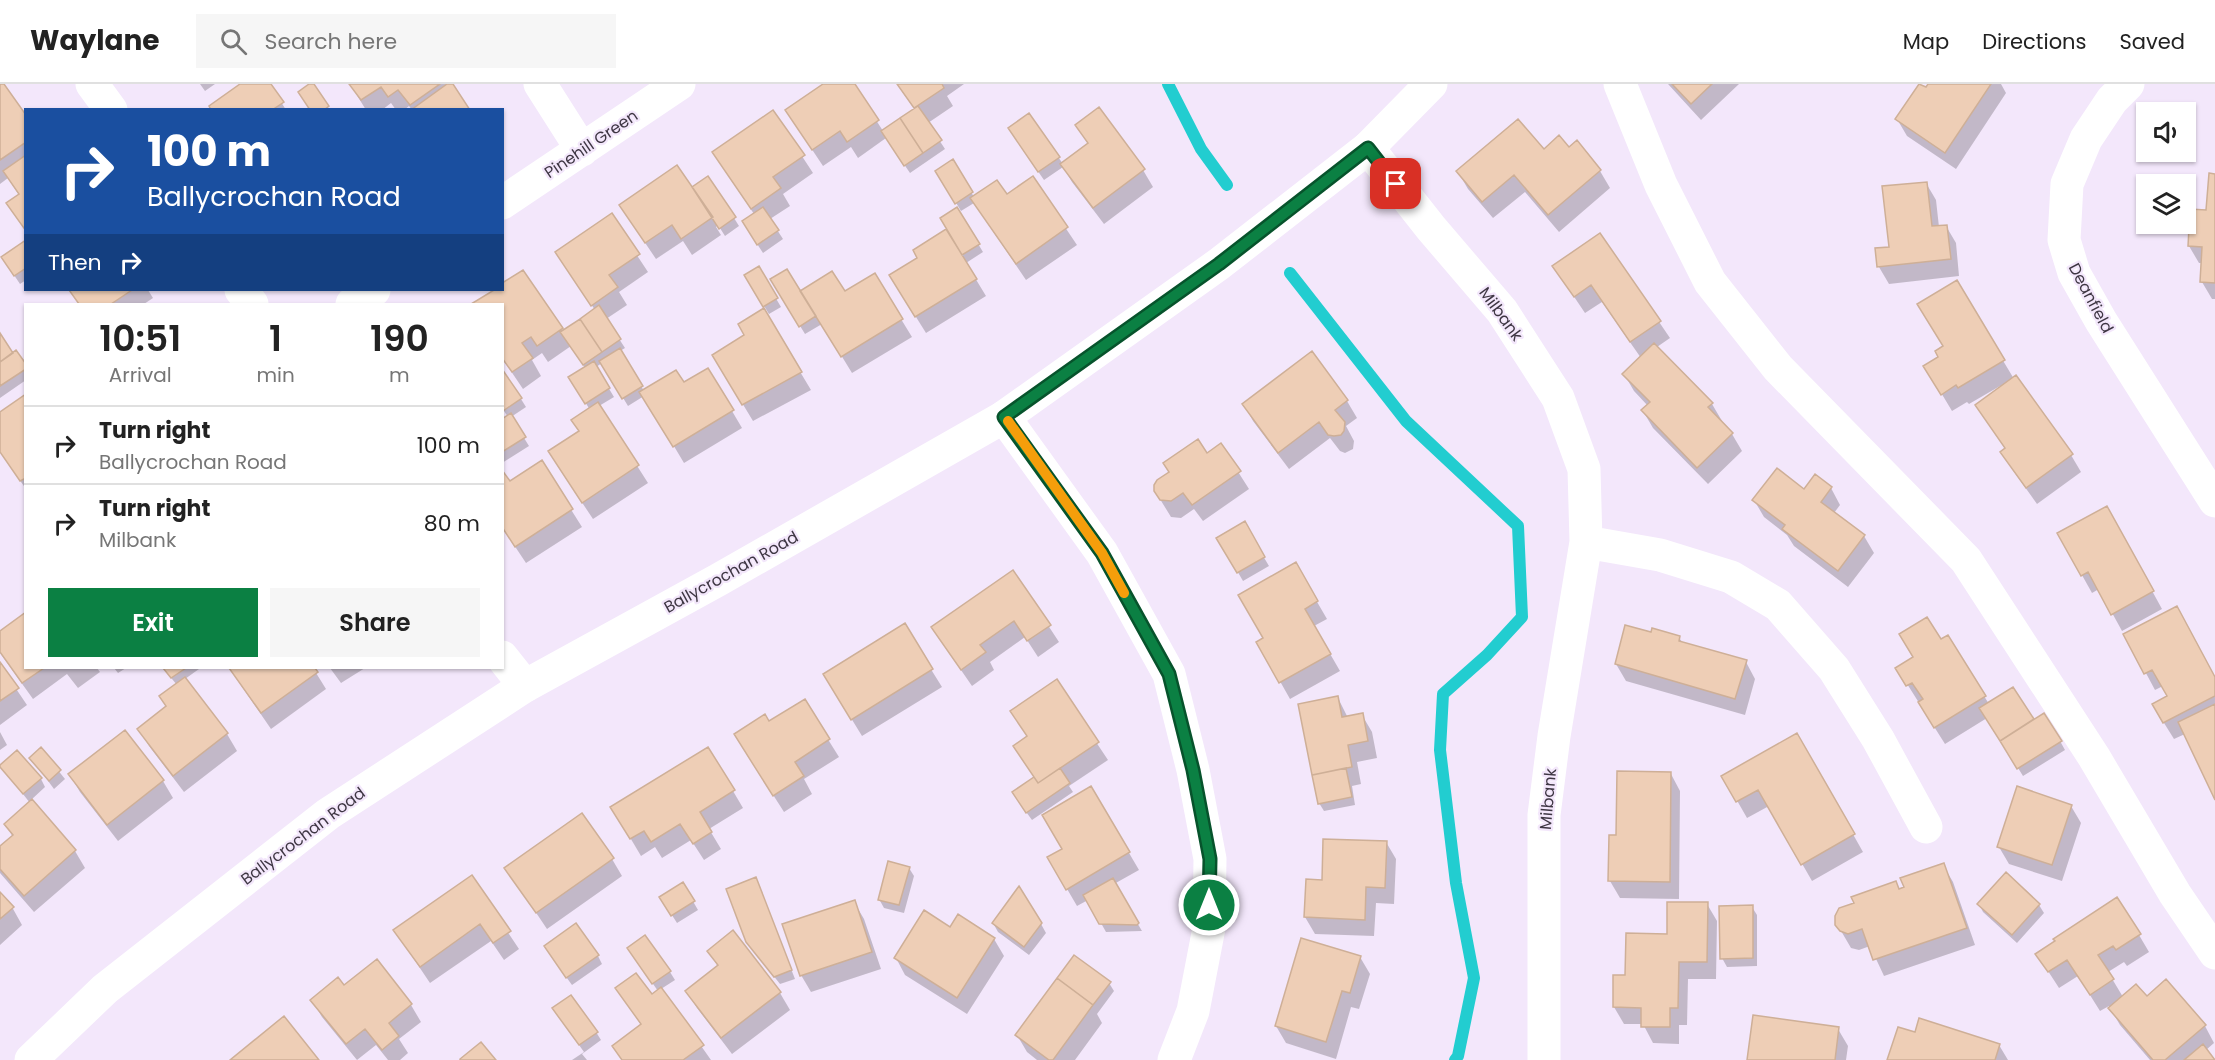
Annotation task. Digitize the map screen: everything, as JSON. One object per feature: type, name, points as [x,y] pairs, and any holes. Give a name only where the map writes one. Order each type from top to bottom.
[{"type":"street","points":[[92,84],[110,108]]},
{"type":"street","points":[[540,84],[582,150]]},
{"type":"street","name":"Pinehill Green","points":[[504,202],[679,84]]},
{"type":"street","name":"Ballycrochan Road","points":[[31,1060],[105,990],[328,814],[525,686],[729,574],[1004,417],[1219,264],[1368,148],[1431,84]]},
{"type":"street","points":[[1620,84],[1661,185],[1710,282],[1778,368],[1966,561],[2094,757],[2175,894],[2215,953]]},
{"type":"street","name":"Deanfield","points":[[2128,84],[2112,100],[2086,139],[2067,184],[2064,240],[2074,273],[2101,321],[2215,501]]},
{"type":"street","name":"Milbank","points":[[1368,148],[1431,228],[1502,311],[1558,398],[1584,469],[1586,542],[1554,736],[1544,815],[1544,1060]]},
{"type":"street","points":[[242,291],[251,303]]},
{"type":"street","points":[[354,303],[372,291]]},
{"type":"street","points":[[1004,417],[1102,553],[1169,674],[1193,770],[1210,859],[1209,928],[1193,1011],[1174,1060]]},
{"type":"street","points":[[1586,542],[1660,555],[1731,577],[1778,605],[1834,669],[1878,739],[1926,827]]},
{"type":"street","points":[[504,660],[525,686]]},
{"type":"building","points":[[0,84],[4,84],[24,112],[24,143],[0,160]]},
{"type":"building","points":[[240,84],[271,84],[284,102],[275,108],[210,108],[209,106]]},
{"type":"building","points":[[309,84],[314,84],[329,106],[309,108],[298,92]]},
{"type":"building","points":[[349,84],[440,84],[410,105],[398,90],[388,97],[381,87],[361,100]]},
{"type":"building","points":[[447,84],[453,84],[469,108],[414,108]]},
{"type":"building","points":[[823,84],[855,84],[879,120],[847,142],[840,131],[812,150],[785,110]]},
{"type":"building","points":[[897,84],[942,84],[944,88],[914,108]]},
{"type":"building","points":[[1672,84],[1712,84],[1691,104]]},
{"type":"building","points":[[1919,84],[1926,87],[1928,84],[1991,84],[1945,153],[1895,119]]},
{"type":"building","points":[[918,106],[942,140],[923,153],[900,118]]},
{"type":"building","points":[[1099,107],[1145,169],[1093,208],[1060,164],[1088,143],[1075,125]]},
{"type":"building","points":[[773,110],[805,155],[773,177],[781,188],[751,209],[712,152]]},
{"type":"building","points":[[1029,113],[1060,157],[1038,172],[1008,128]]},
{"type":"building","points":[[900,118],[923,153],[904,166],[881,131]]},
{"type":"building","points":[[1518,119],[1544,149],[1559,135],[1569,147],[1577,140],[1601,170],[1548,215],[1514,175],[1482,202],[1456,171]]},
{"type":"building","points":[[24,156],[24,228],[6,203],[19,194],[3,171]]},
{"type":"building","points":[[953,159],[973,192],[955,204],[935,171]]},
{"type":"building","points":[[677,165],[713,217],[681,239],[672,225],[645,243],[619,205]]},
{"type":"building","points":[[2209,173],[2215,174],[2215,283],[2200,282],[2202,247],[2188,246],[2189,234],[2196,234],[2196,209],[2206,210]]},
{"type":"building","points":[[708,176],[736,217],[719,229],[692,187]]},
{"type":"building","points":[[1033,176],[1068,227],[1016,264],[970,198],[997,180],[1007,194]]},
{"type":"building","points":[[1927,182],[1932,226],[1947,225],[1951,259],[1877,267],[1875,248],[1889,247],[1882,186]]},
{"type":"building","points":[[763,207],[779,230],[757,245],[742,221]]},
{"type":"building","points":[[957,207],[980,244],[962,255],[940,218]]},
{"type":"building","points":[[612,213],[640,254],[609,275],[618,287],[591,306],[555,252]]},
{"type":"building","points":[[946,229],[977,279],[915,317],[889,275],[917,258],[913,250]]},
{"type":"building","points":[[1600,233],[1661,321],[1630,342],[1591,285],[1574,297],[1552,266]]},
{"type":"building","points":[[24,241],[24,269],[14,276],[1,257]]},
{"type":"building","points":[[759,266],[778,298],[763,307],[744,275]]},
{"type":"building","points":[[787,269],[816,316],[799,327],[770,279]]},
{"type":"building","points":[[523,270],[563,328],[537,346],[531,337],[522,343],[533,358],[512,372],[504,361],[504,303],[473,303],[492,291],[504,291],[504,282]]},
{"type":"building","points":[[832,271],[845,291],[875,273],[903,319],[841,357],[800,291]]},
{"type":"building","points":[[1957,280],[2005,360],[1958,388],[1956,385],[1941,395],[1923,366],[1938,357],[1935,351],[1943,346],[1917,304]]},
{"type":"building","points":[[70,291],[130,291],[112,303],[78,303]]},
{"type":"building","points":[[599,305],[621,339],[602,352],[580,319]]},
{"type":"building","points":[[764,308],[802,372],[742,405],[712,355],[744,335],[738,324]]},
{"type":"building","points":[[580,319],[602,352],[583,365],[560,332]]},
{"type":"building","points":[[0,333],[13,353],[0,362]]},
{"type":"building","points":[[1654,343],[1713,403],[1708,407],[1733,433],[1697,468],[1641,410],[1650,402],[1622,374]]},
{"type":"building","points":[[620,348],[643,386],[622,399],[599,361]]},
{"type":"building","points":[[16,350],[24,361],[24,370],[0,386],[0,362]]},
{"type":"building","points":[[1312,351],[1348,400],[1335,410],[1345,422],[1344,431],[1341,435],[1328,435],[1319,422],[1278,453],[1242,404]]},
{"type":"building","points":[[594,361],[610,388],[585,404],[568,377]]},
{"type":"building","points":[[708,368],[734,410],[673,447],[639,392],[676,370],[684,382]]},
{"type":"building","points":[[504,372],[522,398],[504,410]]},
{"type":"building","points":[[2016,375],[2073,454],[2026,488],[2000,452],[2005,448],[1975,405]]},
{"type":"building","points":[[24,395],[24,479],[20,481],[0,452],[0,412]]},
{"type":"building","points":[[598,402],[639,465],[582,503],[548,451],[579,431],[571,420]]},
{"type":"building","points":[[511,413],[526,437],[504,451],[504,418]]},
{"type":"building","points":[[1198,439],[1207,453],[1221,443],[1241,471],[1192,505],[1183,493],[1171,501],[1160,500],[1154,491],[1154,485],[1157,480],[1169,472],[1163,463]]},
{"type":"building","points":[[542,460],[573,509],[515,547],[504,530],[504,473],[510,481]]},
{"type":"building","points":[[1777,468],[1804,489],[1815,474],[1832,487],[1821,502],[1865,535],[1838,571],[1782,529],[1785,525],[1752,500]]},
{"type":"building","points":[[2107,506],[2154,591],[2111,615],[2088,572],[2081,576],[2057,533]]},
{"type":"building","points":[[1245,521],[1265,557],[1237,573],[1216,538]]},
{"type":"building","points":[[1296,562],[1318,601],[1305,609],[1331,654],[1279,683],[1256,642],[1263,638],[1238,595]]},
{"type":"building","points":[[1013,570],[1051,625],[1027,641],[1014,621],[980,645],[986,652],[961,670],[931,627]]},
{"type":"building","points":[[2177,606],[2215,677],[2215,696],[2163,723],[2152,704],[2167,696],[2152,670],[2144,674],[2123,634]]},
{"type":"building","points":[[24,613],[24,669],[43,669],[22,683],[0,652],[0,631]]},
{"type":"building","points":[[1927,617],[1941,639],[1948,635],[1986,696],[1934,728],[1918,702],[1923,699],[1912,683],[1906,686],[1895,668],[1913,657],[1899,634]]},
{"type":"building","points":[[905,623],[933,669],[851,720],[823,674]]},
{"type":"building","points":[[1625,625],[1651,632],[1652,628],[1680,636],[1679,641],[1747,660],[1735,699],[1615,664]]},
{"type":"building","points":[[0,662],[19,688],[0,701]]},
{"type":"building","points":[[164,669],[184,669],[171,678]]},
{"type":"building","points":[[230,669],[316,669],[318,672],[261,713]]},
{"type":"building","points":[[185,677],[228,733],[173,776],[137,729],[166,706],[159,696]]},
{"type":"building","points":[[1057,679],[1099,742],[1038,783],[1013,746],[1027,736],[1010,711]]},
{"type":"building","points":[[2013,687],[2034,719],[2000,741],[1979,708]]},
{"type":"building","points":[[1338,696],[1342,717],[1363,713],[1368,741],[1348,745],[1352,767],[1312,775],[1298,704]]},
{"type":"building","points":[[805,699],[830,739],[795,762],[804,776],[773,796],[734,734],[765,714],[769,721]]},
{"type":"building","points":[[2215,704],[2215,800],[2178,722]]},
{"type":"building","points":[[2044,713],[2062,741],[2017,769],[2000,741]]},
{"type":"building","points":[[125,730],[164,780],[107,825],[68,774]]},
{"type":"building","points":[[1797,733],[1855,834],[1801,865],[1758,790],[1736,802],[1721,776]]},
{"type":"building","points":[[41,747],[61,770],[49,781],[29,758]]},
{"type":"building","points":[[708,747],[735,790],[700,812],[712,832],[693,844],[680,824],[651,842],[644,831],[630,839],[610,807]]},
{"type":"building","points":[[17,750],[42,778],[23,794],[0,767]]},
{"type":"building","points":[[1060,768],[1070,783],[1026,813],[1012,792],[1034,777],[1038,783]]},
{"type":"building","points":[[1346,768],[1352,797],[1318,804],[1312,775]]},
{"type":"building","points":[[1617,771],[1671,772],[1670,882],[1608,881],[1609,835],[1616,835]]},
{"type":"building","points":[[1091,786],[1130,852],[1066,890],[1047,857],[1062,849],[1042,815]]},
{"type":"building","points":[[2017,786],[2072,805],[2052,865],[1997,847]]},
{"type":"building","points":[[32,799],[76,850],[24,896],[0,869],[0,846],[13,835],[4,824]]},
{"type":"building","points":[[582,813],[614,858],[536,913],[504,868]]},
{"type":"building","points":[[1323,839],[1387,841],[1385,888],[1366,887],[1365,920],[1304,917],[1306,879],[1322,880]]},
{"type":"building","points":[[888,861],[910,867],[899,905],[878,900]]},
{"type":"building","points":[[1944,863],[1967,928],[1873,960],[1862,929],[1848,934],[1840,931],[1835,925],[1835,916],[1839,908],[1854,903],[1851,897],[1896,881],[1899,889],[1904,887],[1900,878]]},
{"type":"building","points":[[2006,872],[2040,904],[2012,935],[1977,904]]},
{"type":"building","points":[[472,875],[511,931],[493,943],[480,924],[420,967],[393,930]]},
{"type":"building","points":[[756,877],[792,970],[774,977],[746,942],[726,889]]},
{"type":"building","points":[[1113,878],[1139,923],[1137,925],[1099,924],[1083,895]]},
{"type":"building","points":[[683,882],[695,901],[671,916],[659,897]]},
{"type":"building","points":[[1019,886],[1042,923],[1024,947],[992,923]]},
{"type":"building","points":[[0,892],[14,907],[0,919]]},
{"type":"building","points":[[2117,897],[2141,934],[2116,950],[2113,946],[2098,955],[2114,979],[2090,995],[2067,960],[2048,972],[2035,954],[2055,941],[2053,939]]},
{"type":"building","points":[[855,900],[872,952],[800,976],[782,924]]},
{"type":"building","points":[[1667,902],[1708,902],[1707,962],[1679,962],[1678,1008],[1670,1008],[1670,1027],[1641,1027],[1641,1008],[1613,1007],[1613,975],[1625,975],[1626,933],[1667,934]]},
{"type":"building","points":[[1753,905],[1753,958],[1720,959],[1719,906]]},
{"type":"building","points":[[924,910],[950,927],[958,914],[995,938],[957,998],[894,958]]},
{"type":"building","points":[[576,923],[599,955],[566,978],[544,946]]},
{"type":"building","points":[[733,930],[781,992],[721,1038],[685,991],[718,965],[707,951]]},
{"type":"building","points":[[645,935],[671,971],[652,984],[627,948]]},
{"type":"building","points":[[1301,938],[1361,956],[1350,993],[1342,991],[1326,1042],[1275,1026]]},
{"type":"building","points":[[1074,955],[1111,982],[1093,1005],[1057,978]]},
{"type":"building","points":[[377,959],[412,1004],[389,1023],[399,1036],[382,1050],[365,1029],[346,1044],[310,1000],[338,977],[344,985]]},
{"type":"building","points":[[636,973],[652,994],[661,987],[704,1045],[683,1060],[622,1060],[612,1046],[641,1024],[615,988]]},
{"type":"building","points":[[1057,978],[1093,1005],[1053,1060],[1049,1060],[1015,1035]]},
{"type":"building","points":[[2166,979],[2206,1025],[2165,1060],[2153,1060],[2108,1008],[2136,984],[2147,996]]},
{"type":"building","points":[[571,995],[598,1032],[579,1045],[552,1008]]},
{"type":"building","points":[[1753,1015],[1839,1027],[1835,1060],[1747,1060]]},
{"type":"building","points":[[284,1016],[319,1060],[230,1060]]},
{"type":"building","points":[[1919,1018],[2000,1044],[1995,1060],[1887,1060],[1898,1027],[1915,1032]]},
{"type":"building","points":[[481,1042],[496,1060],[460,1060],[460,1059]]},
{"type":"building","points":[[2203,1044],[2215,1060],[2184,1060]]},
{"type":"waterway","points":[[1168,84],[1201,149],[1227,185]]},
{"type":"waterway","points":[[1290,273],[1406,421],[1518,526],[1522,617],[1487,655],[1443,694],[1440,750],[1456,883],[1474,978],[1458,1056],[1455,1060]]},
{"type":"slow traffic","points":[[1008,421],[1102,553],[1124,593]]},
{"type":"route","points":[[1209,905],[1210,859],[1193,770],[1169,674],[1102,553],[1004,417],[1219,264],[1368,148],[1396,184]]}]
